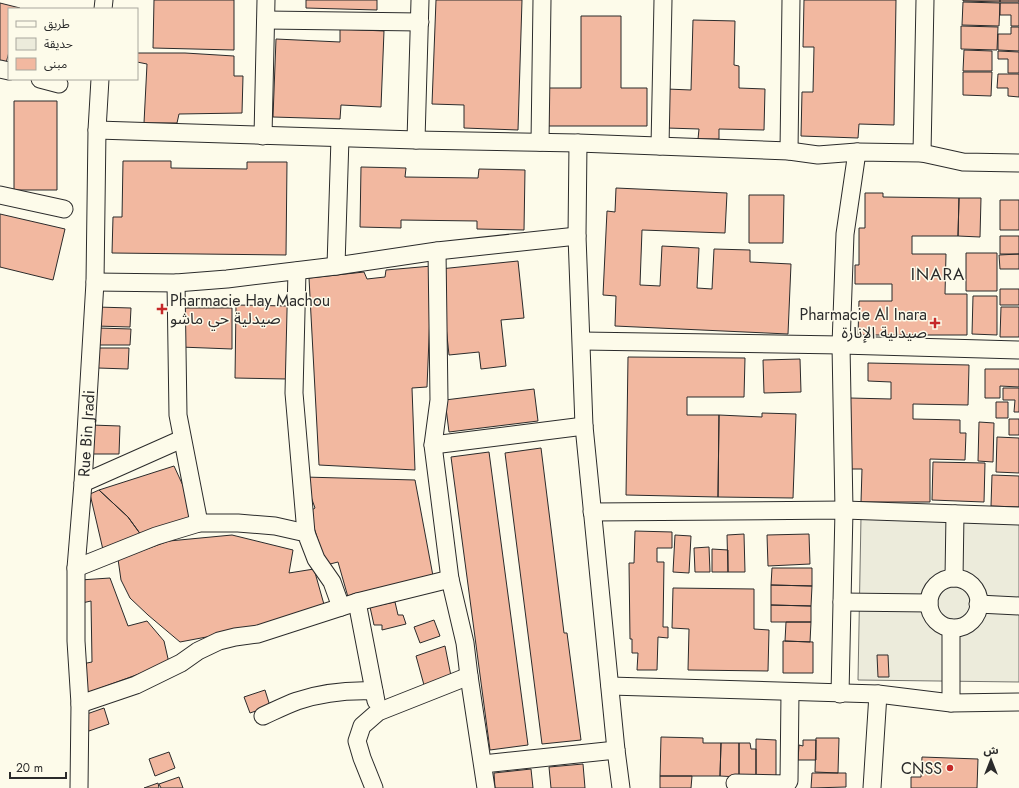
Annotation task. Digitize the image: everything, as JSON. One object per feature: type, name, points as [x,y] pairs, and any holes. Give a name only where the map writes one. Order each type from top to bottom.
[{"type":"street","points":[[263,136],[266,0]]},
{"type":"street","points":[[416,140],[420,0]]},
{"type":"street","points":[[540,142],[542,0]]},
{"type":"street","points":[[660,146],[663,0]]},
{"type":"street","points":[[789,151],[791,0]]},
{"type":"street","points":[[922,152],[925,0]]},
{"type":"street","points":[[266,20],[420,22]]},
{"type":"street","points":[[44,80],[59,84]]},
{"type":"street","name":"Rue Bin Jradi","points":[[80,788],[80,704],[76,642],[76,568],[83,483],[94,282],[97,130],[100,80]]},
{"type":"street","points":[[97,130],[263,136],[578,143],[789,151],[818,155],[857,152],[922,152],[964,162],[1019,163]]},
{"type":"street","points":[[336,266],[340,138]]},
{"type":"street","points":[[578,143],[578,236],[584,426],[621,788]]},
{"type":"street","points":[[840,694],[844,510],[841,344],[845,234],[857,152]]},
{"type":"street","points":[[0,194],[64,209]]},
{"type":"street","points":[[94,282],[176,283],[297,271],[437,251],[578,236]]},
{"type":"street","points":[[437,251],[440,400],[433,444],[450,579],[465,643],[486,788]]},
{"type":"street","points":[[297,271],[294,393],[306,533],[316,559],[332,582],[341,607]]},
{"type":"street","points":[[176,283],[178,415],[199,523]]},
{"type":"street","points":[[582,341],[841,344],[1019,350]]},
{"type":"street","points":[[433,444],[584,426]]},
{"type":"street","points":[[83,483],[182,439]]},
{"type":"street","points":[[592,512],[844,510],[1019,516]]},
{"type":"street","points":[[954,578],[955,514]]},
{"type":"street","points":[[76,568],[156,536],[199,523],[238,523],[275,526],[306,533]]},
{"type":"street","points":[[950,578],[954,578],[961,579],[972,585],[978,596],[979,608],[973,619],[964,626],[951,628],[940,624],[932,615],[929,603],[931,591],[939,583],[950,578]]},
{"type":"street","points":[[80,704],[136,685],[181,663],[198,651],[219,641],[236,636],[258,634],[357,602],[450,579]]},
{"type":"street","points":[[357,602],[378,712]]},
{"type":"street","points":[[842,602],[929,603]]},
{"type":"street","points":[[978,604],[1019,606]]},
{"type":"street","points":[[951,628],[951,702]]},
{"type":"street","points":[[374,788],[357,741],[362,726],[378,712],[469,676]]},
{"type":"street","points":[[610,686],[790,693],[878,694],[951,702],[1019,702]]},
{"type":"street","points":[[263,716],[317,695],[357,690],[374,691]]},
{"type":"street","points":[[735,783],[787,784],[789,781],[790,693]]},
{"type":"street","points":[[872,788],[878,694]]},
{"type":"street","points":[[483,764],[616,750]]},
{"type":"green space","points":[[861,517],[1019,520],[1019,682],[858,680]]},
{"type":"building","points":[[154,0],[234,0],[234,50],[153,48]]},
{"type":"building","points":[[306,0],[377,0],[377,10],[306,8]]},
{"type":"building","points":[[436,0],[522,0],[518,130],[464,128],[464,105],[432,104]]},
{"type":"building","points":[[804,0],[896,0],[894,125],[859,124],[858,138],[801,136],[802,92],[813,92],[814,47],[803,47]]},
{"type":"building","points":[[1000,0],[1000,2],[963,1]]},
{"type":"building","points":[[1000,0],[1019,0],[1019,2],[1000,2]]},
{"type":"building","points":[[963,2],[1000,3],[999,26],[962,25]]},
{"type":"building","points":[[0,3],[20,8],[8,8],[8,56],[6,63],[0,61]]},
{"type":"building","points":[[1000,3],[1019,3],[1019,26],[1011,26],[1011,15],[1000,15]]},
{"type":"building","points":[[581,16],[621,16],[621,88],[647,88],[647,126],[546,126],[546,88],[581,88]]},
{"type":"building","points":[[693,20],[735,21],[734,65],[739,66],[739,88],[765,89],[764,130],[719,129],[719,139],[698,139],[699,129],[667,128],[667,89],[691,90]]},
{"type":"building","points":[[961,26],[998,27],[997,50],[961,49]]},
{"type":"building","points":[[1011,27],[1019,27],[1019,51],[998,50],[998,34],[1011,34]]},
{"type":"building","points":[[340,29],[384,31],[381,107],[341,105],[340,119],[273,117],[276,39],[340,42]]},
{"type":"building","points":[[964,50],[992,51],[992,71],[963,71]]},
{"type":"building","points":[[998,51],[1019,52],[1019,73],[1008,73],[1008,59],[998,59]]},
{"type":"building","points":[[138,53],[185,53],[234,56],[234,76],[243,76],[242,113],[179,114],[177,123],[144,123],[147,64],[138,62]]},
{"type":"building","points":[[963,72],[992,72],[991,96],[963,95]]},
{"type":"building","points":[[998,74],[1019,74],[1019,97],[1008,96],[1008,88],[997,88]]},
{"type":"building","points":[[14,101],[57,101],[57,190],[14,190]]},
{"type":"building","points":[[123,161],[171,161],[171,168],[247,169],[247,162],[287,162],[286,255],[112,253],[113,217],[122,217]]},
{"type":"building","points":[[361,167],[406,168],[405,177],[478,178],[479,169],[525,170],[524,230],[477,229],[477,221],[401,220],[401,228],[360,227]]},
{"type":"building","points":[[616,188],[727,193],[725,233],[642,230],[640,285],[660,286],[662,246],[699,248],[697,288],[712,289],[714,249],[750,250],[750,262],[791,264],[788,334],[615,326],[616,296],[603,295],[607,211],[615,212]]},
{"type":"building","points":[[865,193],[883,193],[883,197],[959,198],[958,236],[912,236],[912,254],[946,254],[945,294],[967,294],[967,335],[858,335],[859,301],[892,301],[892,284],[855,284],[855,265],[859,265],[859,228],[865,228]]},
{"type":"building","points":[[749,195],[784,195],[783,243],[749,243]]},
{"type":"building","points":[[959,198],[981,198],[980,237],[958,236]]},
{"type":"building","points":[[1000,200],[1019,200],[1019,230],[1000,230]]},
{"type":"building","points":[[0,214],[65,229],[53,280],[0,267]]},
{"type":"building","points":[[1000,236],[1019,236],[1019,254],[1000,254]]},
{"type":"building","points":[[966,253],[997,253],[997,291],[966,291]]},
{"type":"building","points":[[1019,254],[1019,269],[1000,269],[999,255]]},
{"type":"building","points":[[518,261],[524,318],[501,320],[506,366],[481,369],[479,352],[449,355],[440,269]]},
{"type":"building","points":[[432,266],[427,387],[412,388],[415,470],[319,465],[309,278],[364,272],[367,279],[385,277],[386,270]]},
{"type":"building","points":[[1000,289],[1019,289],[1019,305],[1000,305]]},
{"type":"building","points":[[973,296],[997,296],[997,335],[972,334]]},
{"type":"building","points":[[236,305],[288,306],[287,379],[235,378]]},
{"type":"building","points":[[97,307],[131,308],[130,327],[96,326]]},
{"type":"building","points":[[1001,307],[1019,307],[1019,337],[1000,337]]},
{"type":"building","points":[[181,308],[232,308],[232,349],[180,347]]},
{"type":"building","points":[[99,328],[131,329],[130,345],[98,345]]},
{"type":"building","points":[[99,348],[129,348],[128,369],[98,368]]},
{"type":"building","points":[[628,357],[745,358],[744,397],[687,397],[687,415],[719,415],[718,497],[626,495]]},
{"type":"building","points":[[800,359],[801,392],[764,393],[763,360]]},
{"type":"building","points":[[868,363],[969,365],[968,405],[913,404],[913,419],[960,420],[960,433],[966,433],[965,460],[930,459],[930,502],[861,502],[862,469],[849,469],[850,398],[891,399],[891,382],[868,381]]},
{"type":"building","points":[[985,369],[1019,369],[1019,387],[1000,386],[1000,398],[985,398]]},
{"type":"building","points":[[1003,388],[1019,388],[1019,412],[1014,412],[1015,400],[1003,400]]},
{"type":"building","points":[[534,389],[538,421],[449,432],[445,400]]},
{"type":"building","points":[[996,402],[1008,402],[1008,418],[996,418]]},
{"type":"building","points":[[762,413],[796,414],[793,498],[718,497],[719,415],[762,417]]},
{"type":"building","points":[[1009,419],[1019,419],[1019,435],[1009,435]]},
{"type":"building","points":[[979,422],[994,423],[993,462],[978,461]]},
{"type":"building","points":[[91,425],[120,426],[119,454],[91,454]]},
{"type":"building","points":[[997,437],[1019,438],[1019,473],[996,472]]},
{"type":"building","points":[[541,448],[564,633],[567,633],[581,740],[542,744],[505,453]]},
{"type":"building","points":[[489,452],[528,745],[490,750],[451,457]]},
{"type":"building","points":[[933,462],[985,463],[984,502],[932,500]]},
{"type":"building","points":[[174,466],[197,516],[144,539],[128,517],[99,490]]},
{"type":"building","points":[[992,475],[1019,476],[1019,507],[991,506]]},
{"type":"building","points":[[304,477],[415,480],[433,576],[348,597],[338,562],[326,565],[309,512],[315,508]]},
{"type":"building","points":[[99,490],[128,517],[144,539],[104,554],[90,494]]},
{"type":"building","points":[[635,531],[672,532],[672,548],[657,548],[657,562],[664,562],[663,627],[668,627],[668,638],[658,637],[657,670],[637,670],[638,653],[632,653],[632,639],[630,639],[629,563],[634,563]]},
{"type":"building","points":[[744,534],[745,572],[728,572],[727,535]]},
{"type":"building","points":[[809,534],[810,564],[768,566],[767,535]]},
{"type":"building","points":[[232,535],[293,550],[289,573],[314,569],[325,608],[238,631],[180,642],[130,598],[121,580],[118,559],[169,541]]},
{"type":"building","points":[[675,535],[691,536],[689,573],[673,572]]},
{"type":"building","points":[[709,547],[710,572],[695,572],[694,548]]},
{"type":"building","points":[[712,549],[728,550],[728,572],[712,572]]},
{"type":"building","points":[[772,568],[812,568],[812,586],[771,585]]},
{"type":"building","points":[[110,578],[128,626],[147,621],[164,641],[169,663],[84,694],[82,664],[92,662],[91,601],[82,603],[80,580]]},
{"type":"building","points":[[771,585],[812,586],[811,606],[771,605]]},
{"type":"building","points":[[673,588],[754,589],[754,629],[769,630],[768,671],[688,670],[689,629],[672,628]]},
{"type":"building","points":[[395,602],[398,615],[403,615],[406,624],[382,630],[382,625],[374,625],[370,607]]},
{"type":"building","points":[[771,605],[811,606],[811,622],[771,622]]},
{"type":"building","points":[[434,620],[440,636],[420,643],[414,627]]},
{"type":"building","points":[[786,622],[811,622],[810,642],[785,641]]},
{"type":"building","points":[[783,641],[813,642],[813,673],[783,673]]},
{"type":"building","points":[[445,646],[451,676],[424,685],[416,656]]},
{"type":"building","points":[[877,655],[888,655],[889,677],[878,677]]},
{"type":"building","points":[[265,690],[270,706],[250,713],[244,697]]},
{"type":"building","points":[[104,708],[109,724],[89,731],[84,715]]},
{"type":"building","points":[[661,737],[703,738],[703,743],[721,743],[720,776],[660,776]]},
{"type":"building","points":[[816,738],[839,738],[838,773],[815,772]]},
{"type":"building","points":[[756,739],[776,740],[776,778],[756,778]]},
{"type":"building","points":[[803,740],[816,740],[816,760],[798,760],[799,745],[803,746]]},
{"type":"building","points":[[721,743],[739,743],[739,777],[720,776]]},
{"type":"building","points":[[739,743],[750,743],[751,749],[756,749],[756,778],[739,777]]},
{"type":"building","points":[[169,752],[175,768],[155,776],[149,759]]},
{"type":"building","name":"CNSS","points":[[922,757],[978,759],[977,788],[911,788],[911,777],[921,777]]},
{"type":"building","points":[[583,764],[585,788],[551,788],[549,767]]},
{"type":"building","points":[[531,769],[533,788],[495,788],[494,773]]},
{"type":"building","points":[[812,773],[846,773],[846,787],[811,788]]},
{"type":"building","points":[[660,776],[692,776],[691,788],[660,788]]},
{"type":"building","points":[[179,777],[183,788],[161,788],[159,784]]},
{"type":"building","points":[[158,783],[159,788],[144,788]]},
{"type":"place","name":"Pharmacie Hay Machou صيدلية حي ماشو","points":[[162,309]]},
{"type":"place","name":"Pharmacie Al Inara صيدلية الإنارة","points":[[935,323]]},
{"type":"place","name":"CNSS","points":[[950,768]]},
{"type":"district","name":"INARA","points":[[938,274]]}]
